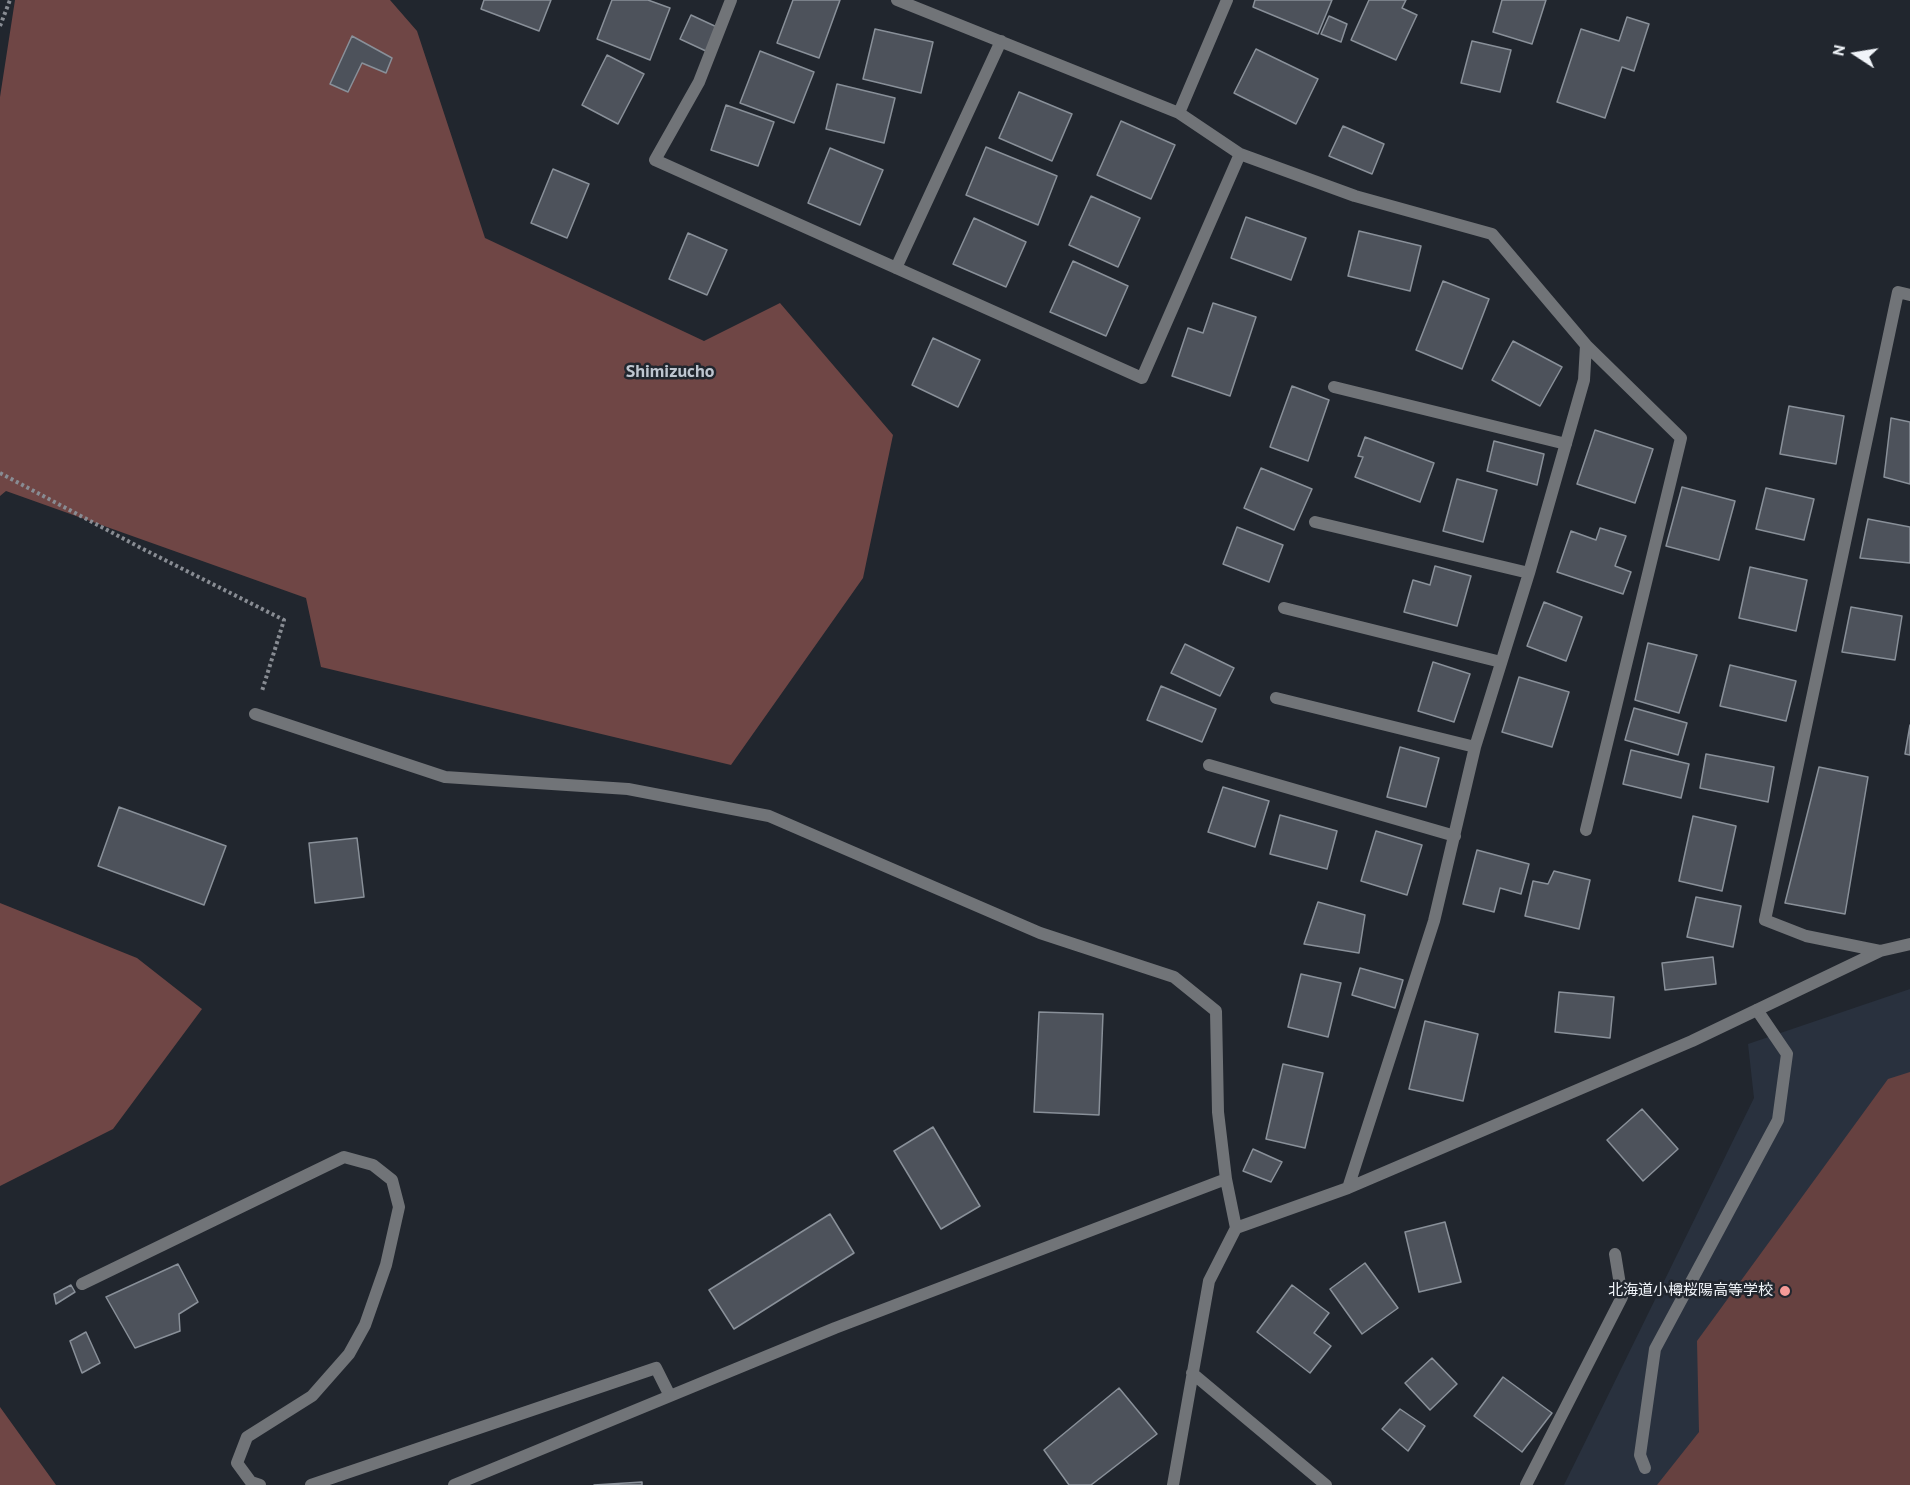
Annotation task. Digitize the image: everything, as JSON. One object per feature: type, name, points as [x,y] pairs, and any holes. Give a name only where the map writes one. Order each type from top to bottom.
[{"type":"street","points":[[731,0],[699,82],[656,160],[1142,378],[1239,154]]},
{"type":"street","points":[[897,0],[1179,112],[1239,154],[1355,195],[1492,234],[1586,345],[1681,438],[1586,830]]},
{"type":"street","points":[[1179,112],[1227,0]]},
{"type":"street","points":[[896,268],[1002,41]]},
{"type":"street","points":[[1880,951],[1806,936],[1765,920],[1898,292],[1910,295]]},
{"type":"street","points":[[1348,1188],[1434,921],[1474,747],[1529,573],[1584,380],[1586,345]]},
{"type":"street","points":[[1334,387],[1566,444]]},
{"type":"street","points":[[1315,522],[1529,573]]},
{"type":"street","points":[[1284,608],[1501,662]]},
{"type":"street","points":[[1276,698],[1474,747]]},
{"type":"street","points":[[255,714],[445,777],[627,789],[769,816],[1040,933],[1174,977],[1216,1011],[1218,1112],[1226,1179],[1236,1228],[1209,1281],[1173,1485]]},
{"type":"street","points":[[1209,765],[1455,836]]},
{"type":"street","points":[[1236,1228],[1348,1188],[1692,1041],[1880,951],[1910,944]]},
{"type":"street","points":[[1645,1468],[1640,1455],[1655,1349],[1778,1120],[1787,1054],[1757,1010]]},
{"type":"street","points":[[82,1284],[344,1157],[373,1165],[392,1180],[399,1207],[386,1265],[365,1325],[349,1354],[312,1396],[247,1437],[237,1463],[251,1482],[261,1485]]},
{"type":"street","points":[[454,1485],[835,1328],[1226,1179]]},
{"type":"street","points":[[1526,1485],[1622,1297],[1615,1254]]},
{"type":"street","points":[[311,1485],[656,1368],[670,1396]]},
{"type":"street","points":[[1192,1373],[1326,1485]]},
{"type":"path","points":[[0,26],[10,0]]},
{"type":"path","points":[[0,473],[284,620],[255,714]]},
{"type":"shaded area","points":[[15,0],[390,0],[417,31],[485,238],[704,341],[780,303],[893,435],[863,578],[731,765],[321,667],[306,598],[6,491],[0,496],[0,97]]},
{"type":"shaded area","points":[[0,903],[137,958],[202,1009],[113,1129],[0,1186]]},
{"type":"shaded area","name":"北海道小樽桜陽高等学校","points":[[1910,989],[1910,1485],[1564,1485],[1754,1098],[1748,1044]]},
{"type":"shaded area","points":[[1910,1072],[1910,1485],[1657,1485],[1699,1432],[1697,1341],[1888,1079]]},
{"type":"shaded area","points":[[0,1407],[56,1485],[0,1485]]},
{"type":"building","points":[[484,0],[551,0],[539,31],[481,9]]},
{"type":"building","points":[[612,0],[648,0],[670,8],[650,60],[597,39]]},
{"type":"building","points":[[793,0],[840,0],[819,58],[777,43]]},
{"type":"building","points":[[1255,0],[1332,0],[1318,34],[1253,7]]},
{"type":"building","points":[[1369,0],[1406,0],[1402,8],[1417,15],[1396,60],[1351,40]]},
{"type":"building","points":[[1502,0],[1546,0],[1532,44],[1493,32]]},
{"type":"building","points":[[691,15],[719,28],[708,52],[680,39]]},
{"type":"building","points":[[1329,16],[1347,24],[1341,42],[1321,34]]},
{"type":"building","points":[[1627,17],[1649,24],[1634,71],[1622,67],[1605,118],[1557,102],[1581,29],[1619,41]]},
{"type":"building","points":[[875,29],[933,42],[921,93],[863,79]]},
{"type":"building","points":[[352,36],[392,58],[386,73],[362,63],[348,92],[330,84]]},
{"type":"building","points":[[1472,41],[1511,50],[1500,92],[1461,83]]},
{"type":"building","points":[[1256,49],[1318,79],[1296,124],[1234,93]]},
{"type":"building","points":[[760,51],[814,72],[794,123],[740,103]]},
{"type":"building","points":[[607,55],[644,74],[618,124],[582,105]]},
{"type":"building","points":[[837,84],[895,98],[884,143],[826,129]]},
{"type":"building","points":[[1019,92],[1072,114],[1052,161],[999,138]]},
{"type":"building","points":[[726,105],[774,122],[758,166],[711,150]]},
{"type":"building","points":[[1121,121],[1175,145],[1151,199],[1097,175]]},
{"type":"building","points":[[1343,126],[1384,144],[1372,174],[1329,156]]},
{"type":"building","points":[[986,147],[1057,176],[1038,225],[966,195]]},
{"type":"building","points":[[830,148],[883,170],[860,225],[808,203]]},
{"type":"building","points":[[553,169],[589,184],[567,238],[531,223]]},
{"type":"building","points":[[1091,196],[1140,218],[1118,267],[1069,245]]},
{"type":"building","points":[[1246,217],[1306,238],[1291,280],[1231,258]]},
{"type":"building","points":[[974,218],[1026,242],[1006,287],[953,264]]},
{"type":"building","points":[[1359,231],[1421,246],[1410,291],[1348,276]]},
{"type":"building","points":[[688,233],[727,250],[707,295],[669,279]]},
{"type":"building","points":[[1073,261],[1128,286],[1106,336],[1050,312]]},
{"type":"building","points":[[1443,281],[1489,299],[1462,369],[1416,350]]},
{"type":"building","points":[[1213,303],[1256,317],[1230,396],[1172,376],[1188,328],[1203,333]]},
{"type":"building","points":[[933,338],[980,360],[958,407],[912,385]]},
{"type":"building","points":[[1513,341],[1562,367],[1540,406],[1492,380]]},
{"type":"building","points":[[1292,386],[1329,400],[1308,461],[1270,447]]},
{"type":"building","points":[[1789,406],[1844,416],[1836,464],[1780,454]]},
{"type":"building","points":[[1891,418],[1910,422],[1910,484],[1884,477]]},
{"type":"building","points":[[1595,430],[1653,449],[1635,503],[1577,484]]},
{"type":"building","points":[[1365,437],[1434,463],[1420,502],[1355,477],[1363,457],[1358,456]]},
{"type":"building","points":[[1494,441],[1544,454],[1537,485],[1487,471]]},
{"type":"building","points":[[1261,468],[1312,489],[1294,530],[1244,508]]},
{"type":"building","points":[[1457,479],[1497,490],[1483,542],[1443,531]]},
{"type":"building","points":[[1682,487],[1735,501],[1719,560],[1666,546]]},
{"type":"building","points":[[1766,488],[1814,499],[1804,540],[1756,529]]},
{"type":"building","points":[[1868,519],[1910,527],[1910,563],[1860,558]]},
{"type":"building","points":[[1237,527],[1283,545],[1269,582],[1223,564]]},
{"type":"building","points":[[1600,528],[1626,536],[1615,566],[1631,572],[1623,594],[1557,572],[1571,531],[1596,540]]},
{"type":"building","points":[[1435,566],[1471,576],[1457,626],[1404,612],[1413,580],[1430,585]]},
{"type":"building","points":[[1750,567],[1807,580],[1796,631],[1739,618]]},
{"type":"building","points":[[1544,602],[1582,617],[1566,661],[1527,646]]},
{"type":"building","points":[[1851,607],[1902,616],[1895,660],[1842,652]]},
{"type":"building","points":[[1648,643],[1697,655],[1679,713],[1635,700]]},
{"type":"building","points":[[1185,644],[1234,668],[1220,696],[1171,673]]},
{"type":"building","points":[[1433,662],[1470,674],[1454,722],[1418,711]]},
{"type":"building","points":[[1730,665],[1796,681],[1786,721],[1720,706]]},
{"type":"building","points":[[1519,677],[1569,692],[1552,747],[1502,732]]},
{"type":"building","points":[[1161,686],[1216,709],[1202,742],[1147,720]]},
{"type":"building","points":[[1634,708],[1687,723],[1678,755],[1625,740]]},
{"type":"building","points":[[1910,725],[1910,755],[1905,754]]},
{"type":"building","points":[[1400,747],[1439,758],[1426,807],[1387,797]]},
{"type":"building","points":[[1631,750],[1689,764],[1681,798],[1623,784]]},
{"type":"building","points":[[1706,754],[1774,767],[1768,802],[1700,788]]},
{"type":"building","points":[[1819,767],[1868,777],[1845,914],[1785,903]]},
{"type":"building","points":[[1223,787],[1269,801],[1255,847],[1208,832]]},
{"type":"building","points":[[119,807],[226,846],[204,905],[98,866]]},
{"type":"building","points":[[1280,815],[1337,831],[1327,869],[1270,854]]},
{"type":"building","points":[[1693,816],[1736,826],[1722,891],[1679,881]]},
{"type":"building","points":[[1376,831],[1422,845],[1407,895],[1361,881]]},
{"type":"building","points":[[357,838],[364,897],[315,903],[309,843]]},
{"type":"building","points":[[1477,850],[1529,864],[1521,894],[1500,888],[1494,912],[1463,904]]},
{"type":"building","points":[[1554,871],[1590,880],[1579,929],[1525,916],[1533,881],[1548,884]]},
{"type":"building","points":[[1696,897],[1741,906],[1733,947],[1687,937]]},
{"type":"building","points":[[1318,902],[1365,915],[1359,953],[1304,944]]},
{"type":"building","points":[[1713,957],[1716,984],[1665,990],[1662,963]]},
{"type":"building","points":[[1360,968],[1403,980],[1395,1008],[1352,995]]},
{"type":"building","points":[[1301,974],[1341,983],[1328,1037],[1288,1027]]},
{"type":"building","points":[[1559,992],[1614,997],[1610,1038],[1555,1032]]},
{"type":"building","points":[[1039,1012],[1103,1014],[1099,1115],[1034,1112]]},
{"type":"building","points":[[1425,1021],[1478,1034],[1463,1101],[1409,1089]]},
{"type":"building","points":[[1283,1064],[1323,1073],[1305,1148],[1266,1139]]},
{"type":"building","points":[[1642,1109],[1678,1149],[1643,1181],[1607,1140]]},
{"type":"building","points":[[933,1127],[980,1206],[941,1229],[894,1151]]},
{"type":"building","points":[[1253,1149],[1282,1162],[1271,1182],[1243,1171]]},
{"type":"building","points":[[830,1214],[854,1253],[734,1329],[709,1290]]},
{"type":"building","points":[[1445,1222],[1461,1282],[1419,1292],[1405,1232]]},
{"type":"building","points":[[1365,1263],[1398,1308],[1362,1334],[1330,1289]]},
{"type":"building","points":[[178,1264],[198,1302],[179,1314],[180,1331],[135,1348],[106,1297]]},
{"type":"building","points":[[71,1285],[75,1292],[56,1304],[54,1294]]},
{"type":"building","points":[[1292,1285],[1329,1313],[1314,1333],[1331,1346],[1310,1373],[1257,1332]]},
{"type":"building","points":[[86,1332],[100,1363],[82,1373],[70,1341]]},
{"type":"building","points":[[1432,1358],[1457,1384],[1430,1410],[1405,1383]]},
{"type":"building","points":[[1503,1377],[1552,1413],[1522,1452],[1474,1416]]},
{"type":"building","points":[[1119,1388],[1157,1434],[1091,1485],[1069,1485],[1044,1450]]},
{"type":"building","points":[[1400,1409],[1425,1426],[1408,1451],[1382,1429]]},
{"type":"building","points":[[642,1482],[642,1485],[594,1485]]},
{"type":"place","name":"北海道小樽桜陽高等学校","points":[[1785,1291]]},
{"type":"district","name":"Shimizucho","points":[[670,372]]}]
